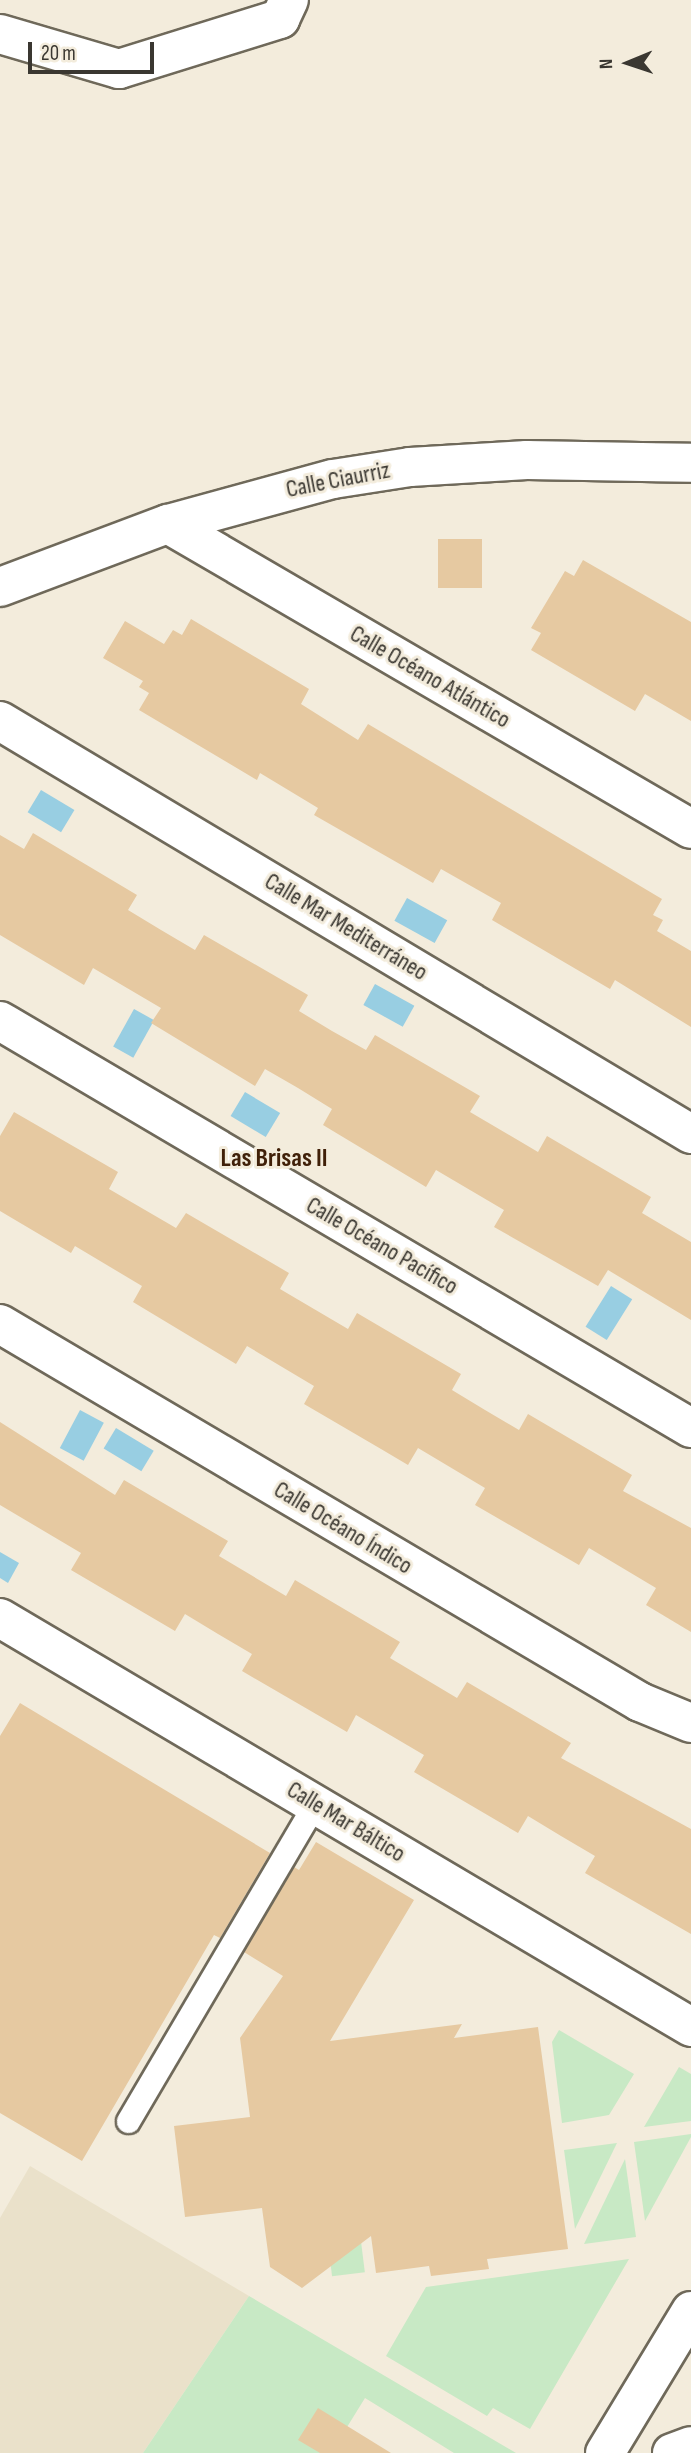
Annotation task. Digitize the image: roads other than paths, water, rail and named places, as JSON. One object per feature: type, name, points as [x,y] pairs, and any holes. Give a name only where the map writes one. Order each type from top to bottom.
[{"type":"street","points":[[0,34],[119,69],[280,19],[289,0]]},
{"type":"street","name":"Calle Ciaurriz","points":[[0,587],[168,524],[262,496],[410,467],[527,460],[691,463]]},
{"type":"street","name":"Calle Océano Atlántico","points":[[168,524],[691,829]]},
{"type":"street","name":"Calle Mar Mediterráneo","points":[[0,721],[691,1133]]},
{"type":"street","name":"Calle Océano Pacífico","points":[[0,1021],[691,1428]]},
{"type":"street","name":"Calle Océano Índico","points":[[0,1324],[640,1702],[691,1723]]},
{"type":"street","name":"Calle Mar Báltico","points":[[0,1618],[691,2028]]},
{"type":"street","points":[[605,2453],[691,2311]]},
{"type":"street","points":[[672,2453],[691,2446]]},
{"type":"lane","points":[[128,2121],[315,1804]]},
{"type":"water","points":[[41,790],[74,810],[61,832],[28,812]]},
{"type":"water","points":[[407,898],[447,920],[435,943],[394,921]]},
{"type":"water","points":[[375,984],[414,1006],[403,1027],[363,1005]]},
{"type":"water","points":[[134,1009],[154,1020],[133,1058],[113,1047]]},
{"type":"water","points":[[245,1092],[280,1113],[266,1137],[231,1116]]},
{"type":"water","points":[[611,1286],[632,1299],[607,1340],[586,1327]]},
{"type":"water","points":[[80,1410],[104,1423],[84,1461],[60,1448]]},
{"type":"water","points":[[116,1428],[154,1451],[141,1471],[104,1449]]},
{"type":"water","points":[[0,1552],[19,1563],[8,1583],[0,1578]]},
{"type":"district","name":"Las Brisas II","points":[[274,1159]]}]
